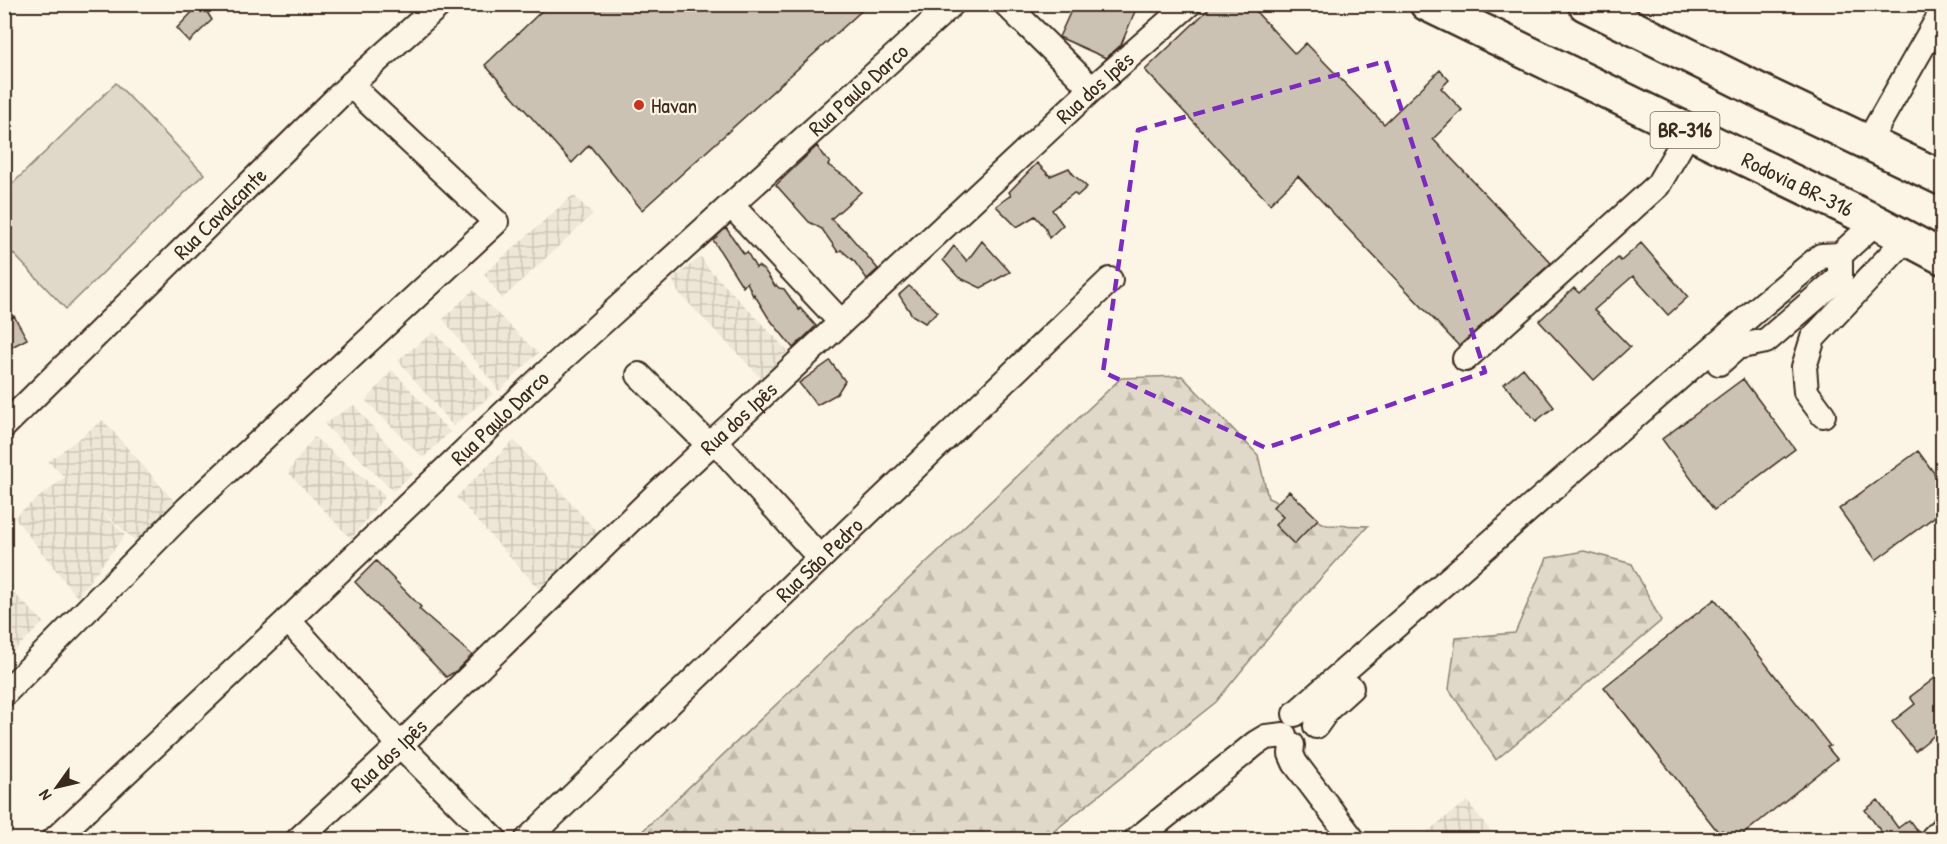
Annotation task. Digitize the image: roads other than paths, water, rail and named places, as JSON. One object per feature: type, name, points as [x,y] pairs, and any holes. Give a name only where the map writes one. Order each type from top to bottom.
[{"type":"highway","name":"Rodovia BR-316","points":[[1427,4],[1876,222],[1942,257]]},
{"type":"highway","points":[[1585,4],[1942,178]]},
{"type":"main road","points":[[1935,840],[1942,833]]},
{"type":"street","name":"Rua Cavalcante","points":[[4,426],[351,84],[440,4]]},
{"type":"street","name":"Rua Paulo Darco","points":[[54,840],[542,377],[952,4]]},
{"type":"street","points":[[1006,4],[1092,89]]},
{"type":"street","name":"Rua dos Ipês","points":[[298,840],[400,745],[711,443],[1092,89],[1189,4]]},
{"type":"street","points":[[1868,142],[1942,12]]},
{"type":"street","points":[[4,694],[187,510],[496,222],[351,84]]},
{"type":"street","points":[[1465,359],[1658,185],[1689,131]]},
{"type":"street","points":[[731,205],[841,322]]},
{"type":"street","points":[[1136,840],[1162,831],[1256,743],[1266,737],[1297,730],[1733,341],[1793,279],[1821,256],[1840,255],[1876,222]]},
{"type":"street","points":[[1823,415],[1806,393],[1804,367],[1813,338],[1907,238]]},
{"type":"street","points":[[1733,341],[1766,341],[1840,278],[1840,255]]},
{"type":"street","points":[[1793,279],[1812,302]]},
{"type":"street","name":"Rua São Pedro","points":[[527,840],[1110,280]]},
{"type":"street","points":[[639,375],[711,443],[820,558]]},
{"type":"street","points":[[288,620],[400,745],[495,840]]},
{"type":"street","points":[[1297,730],[1291,754],[1294,763],[1353,840]]},
{"type":"place","name":"Havan","points":[[639,105]]}]
